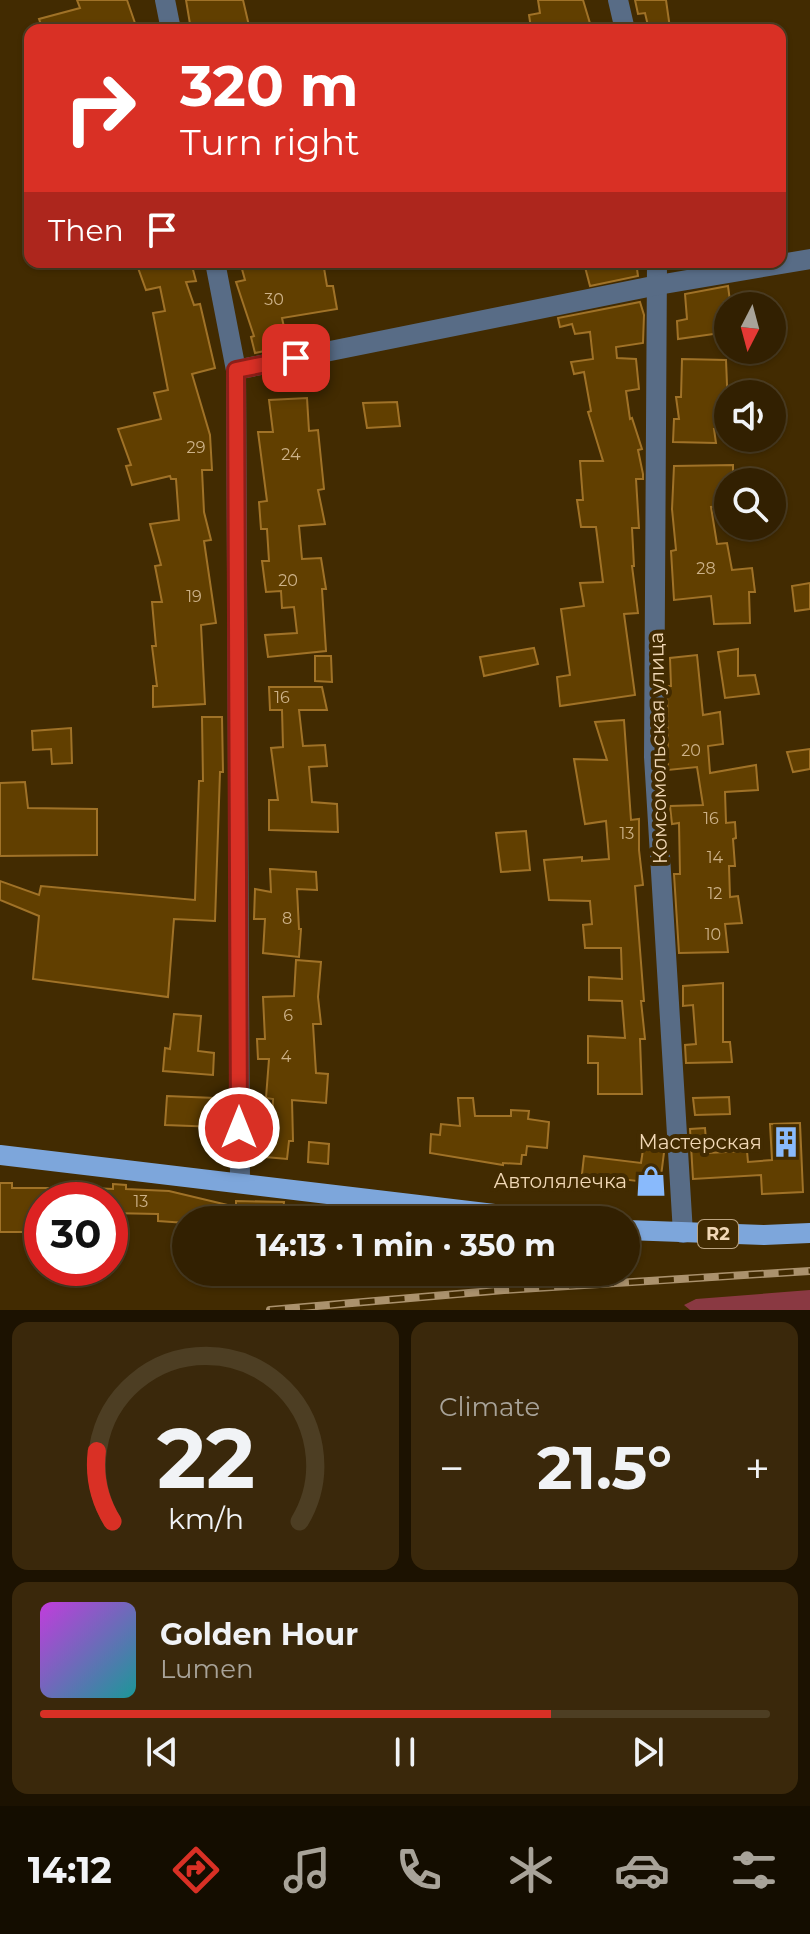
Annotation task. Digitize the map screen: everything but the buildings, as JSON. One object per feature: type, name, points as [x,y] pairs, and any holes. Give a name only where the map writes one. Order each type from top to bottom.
[{"type":"main road","points":[[0,1155],[433,1206]]},
{"type":"main road","name":"R2","points":[[640,1231],[764,1235],[810,1233]]},
{"type":"street","points":[[165,0],[170,24]]},
{"type":"street","points":[[618,0],[624,24]]},
{"type":"street","points":[[786,263],[810,259]]},
{"type":"street","points":[[216,268],[236,370],[240,1182]]},
{"type":"street","name":"Комсомольская улица","points":[[657,268],[654,757],[683,1233]]},
{"type":"street","points":[[236,370],[757,268]]},
{"type":"shaded area","points":[[810,1290],[810,1310],[690,1310],[684,1305],[696,1299]]},
{"type":"railway","points":[[270,1310],[504,1290],[810,1271]]},
{"type":"place","name":"Мастерская","points":[[786,1142]]},
{"type":"place","name":"Автолялечка","points":[[651,1181]]},
{"type":"route","points":[[239,1128],[236,370],[296,358]]}]
